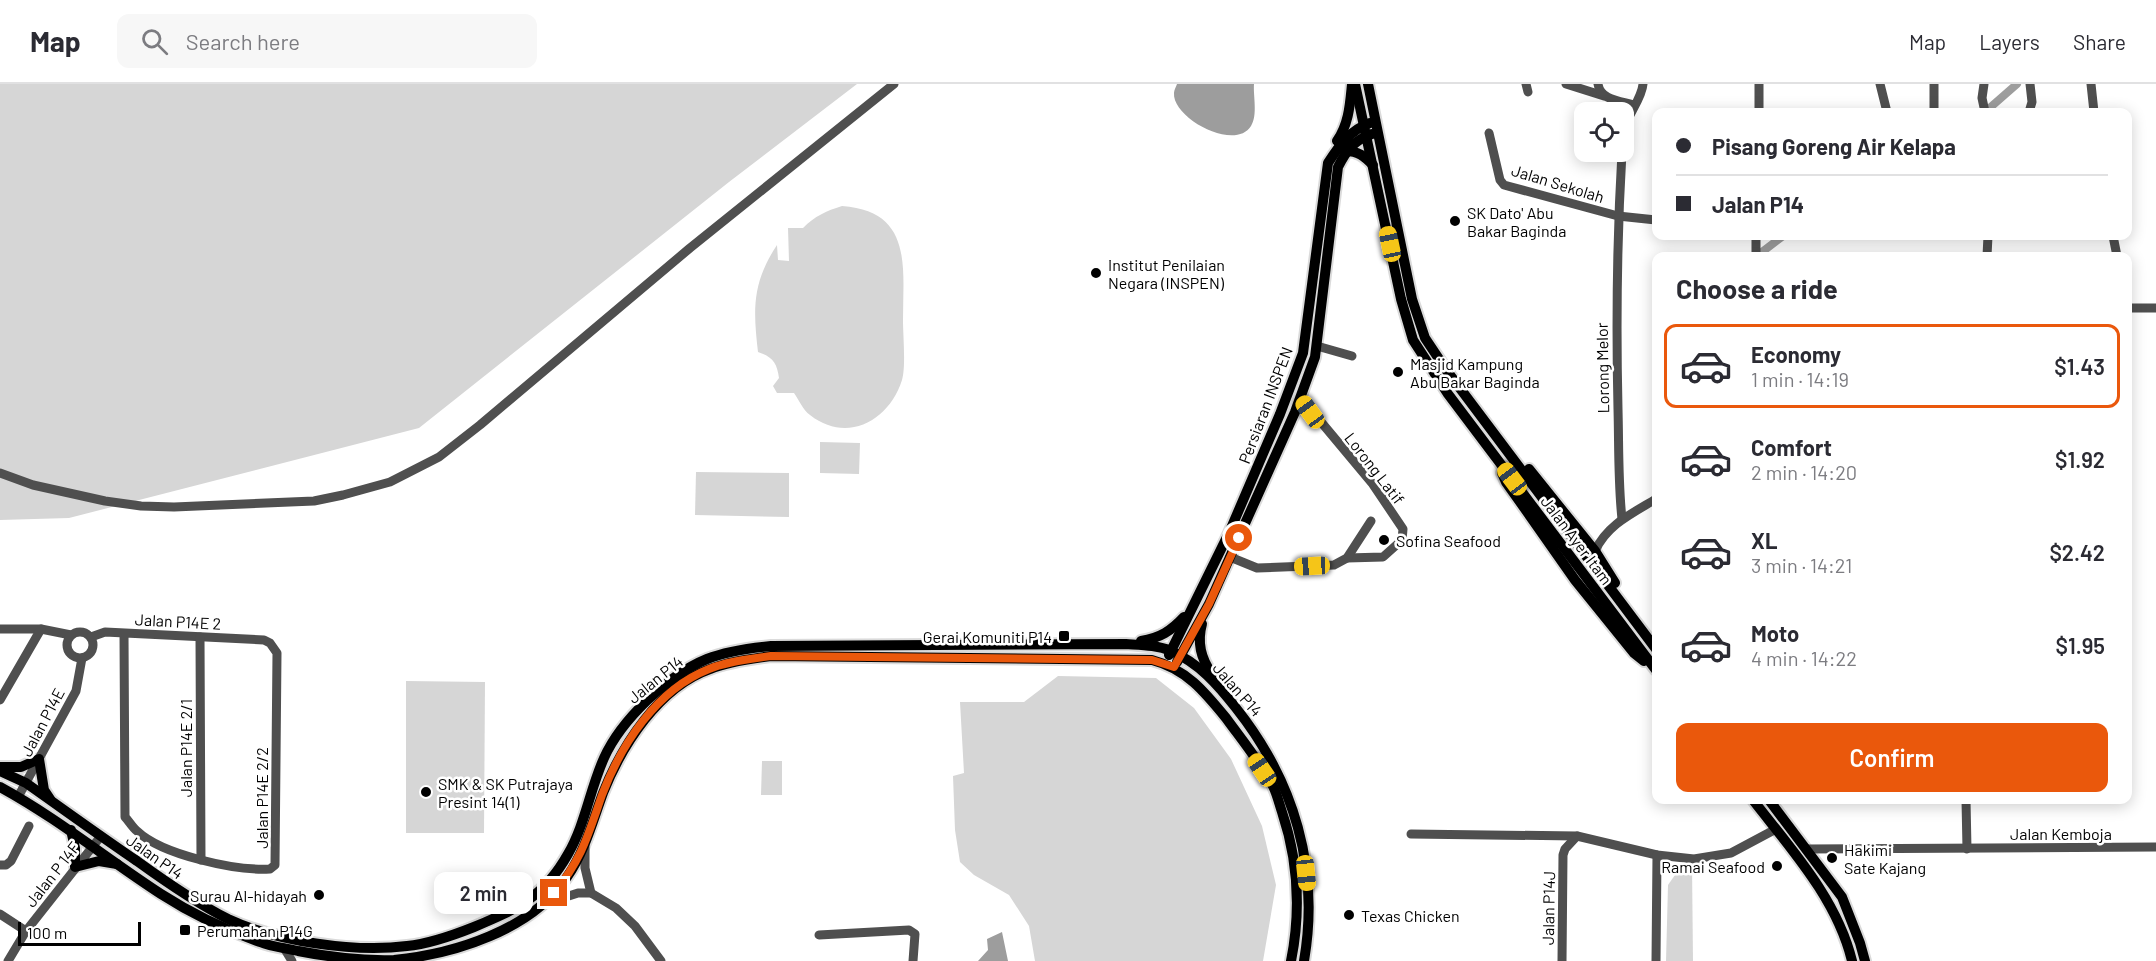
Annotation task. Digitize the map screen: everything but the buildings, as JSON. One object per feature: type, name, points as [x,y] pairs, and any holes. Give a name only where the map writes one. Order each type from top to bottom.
[{"type":"main road","points":[[1354,84],[1366,130],[1401,299],[1413,340],[1448,394],[1498,460],[1506,482],[1575,580],[1634,653],[1652,667]]},
{"type":"main road","points":[[1328,163],[1332,149],[1343,133],[1354,84]]},
{"type":"main road","points":[[1368,84],[1377,127]]},
{"type":"main road","name":"Persiaran INSPEN","points":[[1194,605],[1280,414],[1303,353],[1328,163],[1341,143],[1377,127]]},
{"type":"main road","name":"Jalan Ayer Itam","points":[[1377,127],[1412,298],[1425,338],[1447,371],[1652,644]]},
{"type":"main road","name":"Persiaran INSPEN","points":[[1209,604],[1300,398],[1317,346],[1338,167],[1346,151],[1366,130]]},
{"type":"main road","points":[[1346,151],[1354,151],[1363,155],[1373,165]]},
{"type":"main road","points":[[1467,397],[1540,481],[1594,551],[1652,643]]},
{"type":"main road","points":[[1175,653],[1209,604]]},
{"type":"main road","points":[[1209,604],[1198,637],[1209,670],[1228,698]]},
{"type":"main road","points":[[1126,644],[1160,637],[1175,627],[1194,605]]},
{"type":"main road","points":[[1170,665],[1194,605]]},
{"type":"main road","name":"Jalan P14","points":[[0,769],[26,783],[182,893],[230,920],[288,939],[333,946],[407,946],[457,934],[516,909],[545,887],[569,854],[604,757],[625,724],[654,695],[684,671],[708,659],[743,649],[771,646],[1126,644],[1154,646],[1175,653],[1205,672],[1251,727],[1282,780],[1297,821],[1304,854],[1309,924],[1304,961]]},
{"type":"main road","name":"Jalan P14","points":[[0,787],[71,830],[162,895],[220,927],[264,944],[327,959],[392,960],[432,954],[500,932],[526,918],[542,905],[566,879],[585,846],[617,761],[636,730],[667,697],[690,679],[710,669],[746,659],[771,656],[1152,660],[1170,665],[1195,683],[1218,708],[1274,787],[1293,855],[1296,884],[1297,922],[1291,961]]},
{"type":"main road","points":[[0,769],[21,767],[39,759],[44,790],[52,802]]},
{"type":"main road","points":[[1756,804],[1822,892],[1833,912],[1852,961]]},
{"type":"main road","points":[[1772,804],[1842,897],[1865,961]]},
{"type":"main road","points":[[71,830],[75,848],[75,867],[99,861],[119,864]]},
{"type":"street","points":[[0,473],[33,485],[105,501],[141,506],[174,507],[314,501],[390,482],[439,457],[472,432],[690,248],[894,84]]},
{"type":"street","points":[[1566,84],[1624,102]]},
{"type":"street","points":[[1598,84],[1599,92],[1604,96]]},
{"type":"street","points":[[1634,105],[1639,98],[1643,84]]},
{"type":"street","points":[[1759,84],[1759,108]]},
{"type":"street","points":[[1880,84],[1886,108]]},
{"type":"street","points":[[1934,84],[1934,108]]},
{"type":"street","points":[[1984,84],[1984,108]]},
{"type":"street","points":[[2030,84],[2032,102],[2030,108]]},
{"type":"street","points":[[2091,84],[2094,108]]},
{"type":"street","name":"Jalan Sekolah","points":[[1489,133],[1500,180],[1504,185],[1618,216],[1652,220]]},
{"type":"street","name":"Lorong Melor","points":[[1621,162],[1618,216],[1616,363],[1618,476],[1622,519]]},
{"type":"street","points":[[2132,308],[2156,308]]},
{"type":"street","points":[[1317,346],[1352,356]]},
{"type":"street","name":"Lorong Latif","points":[[1300,398],[1372,483],[1403,529],[1402,540],[1383,557],[1347,558]]},
{"type":"street","points":[[1594,551],[1606,532],[1622,519],[1652,502]]},
{"type":"street","points":[[1230,557],[1248,565],[1266,568],[1334,565],[1347,558],[1371,521]]},
{"type":"street","points":[[0,629],[41,629],[71,634],[81,631],[91,637],[93,647],[88,655],[82,658],[72,655],[67,648],[71,634]]},
{"type":"street","points":[[0,700],[41,629]]},
{"type":"street","name":"Jalan P14E 2","points":[[91,637],[105,632],[264,640]]},
{"type":"street","name":"Jalan P14E 2/2","points":[[124,633],[125,817],[138,832],[156,843],[201,860],[262,870],[270,869],[275,865],[277,653],[270,643],[264,640]]},
{"type":"street","name":"Jalan P14E 2/1","points":[[200,637],[201,860]]},
{"type":"street","name":"Jalan P14E","points":[[18,797],[76,691],[82,658]]},
{"type":"street","points":[[1966,804],[1967,849]]},
{"type":"street","points":[[0,866],[11,861],[29,826]]},
{"type":"street","points":[[1411,834],[1577,836],[1657,855],[1694,859],[1731,853],[1776,829]]},
{"type":"street","name":"Jalan P14J","points":[[1547,835],[1560,848],[1563,855]]},
{"type":"street","name":"Jalan P 14F","points":[[8,961],[26,931],[101,836]]},
{"type":"street","name":"Jalan P14J","points":[[1562,961],[1563,855],[1565,849],[1577,836]]},
{"type":"street","points":[[585,846],[585,868],[591,893]]},
{"type":"street","name":"Jalan Kemboja","points":[[1807,849],[2156,847]]},
{"type":"street","points":[[1656,961],[1657,855]]},
{"type":"street","points":[[542,905],[578,893],[591,893],[616,908],[635,926],[661,961]]},
{"type":"street","points":[[0,914],[26,931]]},
{"type":"street","points":[[819,935],[909,930],[915,934],[913,961]]},
{"type":"street","points":[[284,948],[292,961]]},
{"type":"shaded area","points":[[0,84],[857,84],[729,182],[419,428],[69,518],[0,520]]},
{"type":"shaded area","points":[[1177,84],[1254,84],[1255,111],[1251,126],[1243,133],[1232,135],[1219,134],[1206,129],[1193,121],[1176,103],[1174,93]]},
{"type":"shaded area","points":[[842,206],[865,210],[881,218],[893,230],[902,262],[904,359],[902,380],[887,407],[865,424],[838,428],[824,424],[808,413],[794,393],[777,393],[773,386],[779,378],[777,368],[771,358],[758,352],[755,309],[763,272],[777,245],[778,260],[789,261],[788,228],[803,228],[821,214]]},
{"type":"shaded area","points":[[820,442],[860,443],[859,474],[820,473]]},
{"type":"shaded area","points":[[696,472],[789,473],[789,517],[695,515]]},
{"type":"shaded area","points":[[1058,676],[1156,678],[1194,708],[1231,759],[1262,826],[1276,885],[1263,961],[1035,961],[1029,926],[1009,895],[974,875],[960,862],[955,830],[953,776],[964,773],[960,702],[1024,702]]},
{"type":"shaded area","points":[[406,681],[485,682],[484,833],[406,833]]},
{"type":"shaded area","points":[[762,761],[782,761],[782,795],[761,795]]},
{"type":"shaded area","points":[[1682,865],[1692,865],[1693,961],[1666,961],[1668,885]]},
{"type":"shaded area","points":[[1002,932],[1008,961],[978,961],[988,950],[987,939]]},
{"type":"waterway","points":[[1990,108],[2017,84]]},
{"type":"waterway","points":[[1762,252],[1778,240]]},
{"type":"place","name":"SK Dato' Abu Bakar Baginda","points":[[1455,221]]},
{"type":"place","name":"Institut Penilaian Negara (INSPEN)","points":[[1096,273]]},
{"type":"place","name":"Masjid Kampung Abu Bakar Baginda","points":[[1398,372]]},
{"type":"place","name":"Sofina Seafood","points":[[1384,540]]},
{"type":"place","name":"Gerai Komuniti P14","points":[[1064,636]]},
{"type":"place","name":"SMK & SK Putrajaya Presint 14(1)","points":[[426,792]]},
{"type":"place","name":"Hakimi Sate Kajang","points":[[1832,858]]},
{"type":"place","name":"Ramai Seafood","points":[[1777,866]]},
{"type":"place","name":"Surau Al-hidayah","points":[[319,895]]},
{"type":"place","name":"Texas Chicken","points":[[1349,915]]},
{"type":"place","name":"Perumahan P14G","points":[[185,930]]},
{"type":"route","points":[[554,893],[579,859],[617,761],[636,730],[661,702],[690,679],[710,669],[746,659],[771,656],[1152,660],[1174,667],[1209,604],[1239,538]]}]
